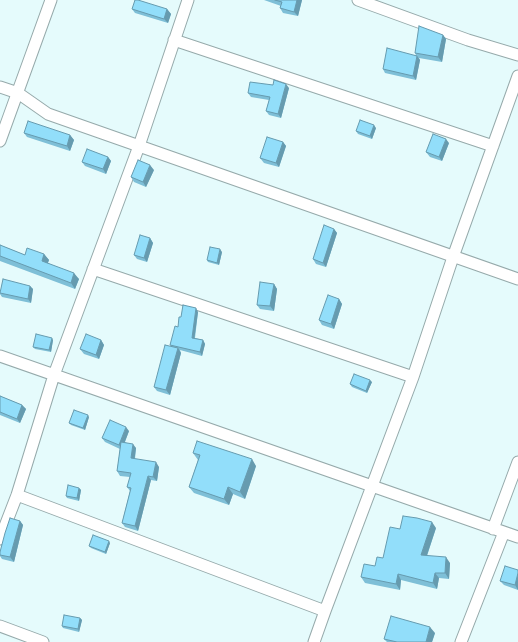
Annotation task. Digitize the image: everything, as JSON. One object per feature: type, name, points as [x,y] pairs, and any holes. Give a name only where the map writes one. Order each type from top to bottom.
[{"type":"street","points":[[0,141],[52,0]]},
{"type":"street","points":[[0,540],[17,495],[54,375],[139,146],[188,0]]},
{"type":"street","points":[[358,0],[468,40],[518,55]]},
{"type":"street","points":[[174,40],[493,146]]},
{"type":"street","points":[[314,642],[413,378],[453,257],[518,76]]},
{"type":"street","points":[[0,87],[18,93],[48,114],[518,279]]},
{"type":"street","points":[[93,269],[413,378]]},
{"type":"street","points":[[0,356],[518,537]]},
{"type":"street","points":[[461,642],[499,530],[518,462]]},
{"type":"street","points":[[17,495],[325,611]]},
{"type":"street","points":[[0,626],[43,642]]},
{"type":"building","points":[[135,0],[167,9],[164,19],[132,9]]},
{"type":"building","points":[[275,0],[297,0],[294,12],[280,8],[282,2]]},
{"type":"building","points":[[419,26],[443,35],[438,57],[415,53]]},
{"type":"building","points":[[387,48],[417,56],[413,76],[383,69]]},
{"type":"building","points":[[274,80],[286,84],[278,114],[266,111],[270,97],[248,93],[250,82],[273,85]]},
{"type":"building","points":[[360,120],[374,125],[370,136],[356,131]]},
{"type":"building","points":[[28,121],[70,135],[67,146],[24,133]]},
{"type":"building","points":[[433,134],[446,139],[439,157],[426,152]]},
{"type":"building","points":[[267,137],[283,142],[276,163],[260,158]]},
{"type":"building","points":[[87,149],[108,157],[103,169],[82,162]]},
{"type":"building","points":[[138,160],[150,165],[143,182],[131,177]]},
{"type":"building","points":[[324,225],[334,229],[323,263],[313,259]]},
{"type":"building","points":[[140,235],[150,238],[144,258],[134,255]]},
{"type":"building","points":[[0,245],[25,255],[27,248],[44,254],[42,261],[74,273],[71,283],[0,256]]},
{"type":"building","points":[[210,247],[220,249],[217,263],[207,260]]},
{"type":"building","points":[[3,279],[30,286],[28,299],[0,293]]},
{"type":"building","points":[[260,282],[274,284],[270,306],[257,305]]},
{"type":"building","points":[[328,295],[339,299],[331,324],[319,320]]},
{"type":"building","points":[[183,305],[196,308],[192,338],[203,340],[200,352],[170,345],[175,326],[178,327],[179,317],[181,317]]},
{"type":"building","points":[[36,334],[52,338],[49,350],[33,347]]},
{"type":"building","points":[[86,334],[101,340],[96,355],[80,349]]},
{"type":"building","points":[[165,345],[178,348],[166,390],[154,387]]},
{"type":"building","points":[[354,374],[370,380],[366,391],[350,384]]},
{"type":"building","points":[[0,396],[22,405],[17,419],[0,412]]},
{"type":"building","points":[[74,410],[88,415],[83,428],[69,423]]},
{"type":"building","points":[[110,420],[126,427],[119,445],[102,438]]},
{"type":"building","points":[[197,441],[252,459],[240,492],[228,487],[224,499],[189,487],[200,455],[193,453]]},
{"type":"building","points":[[121,442],[133,444],[131,458],[156,462],[153,477],[148,476],[135,526],[122,523],[131,488],[127,487],[131,473],[117,471]]},
{"type":"building","points":[[68,485],[79,488],[77,498],[66,496]]},
{"type":"building","points":[[403,516],[432,522],[421,555],[446,557],[445,573],[435,573],[433,583],[398,574],[396,584],[361,577],[364,564],[375,566],[377,557],[383,558],[390,527],[400,529]]},
{"type":"building","points":[[10,518],[20,521],[10,557],[0,555],[0,552]]},
{"type":"building","points":[[93,535],[109,541],[105,552],[89,546]]},
{"type":"building","points":[[505,566],[518,570],[515,585],[500,581]]},
{"type":"building","points":[[64,615],[80,618],[78,629],[62,626]]},
{"type":"building","points":[[391,616],[430,627],[426,642],[397,642],[384,639]]}]
